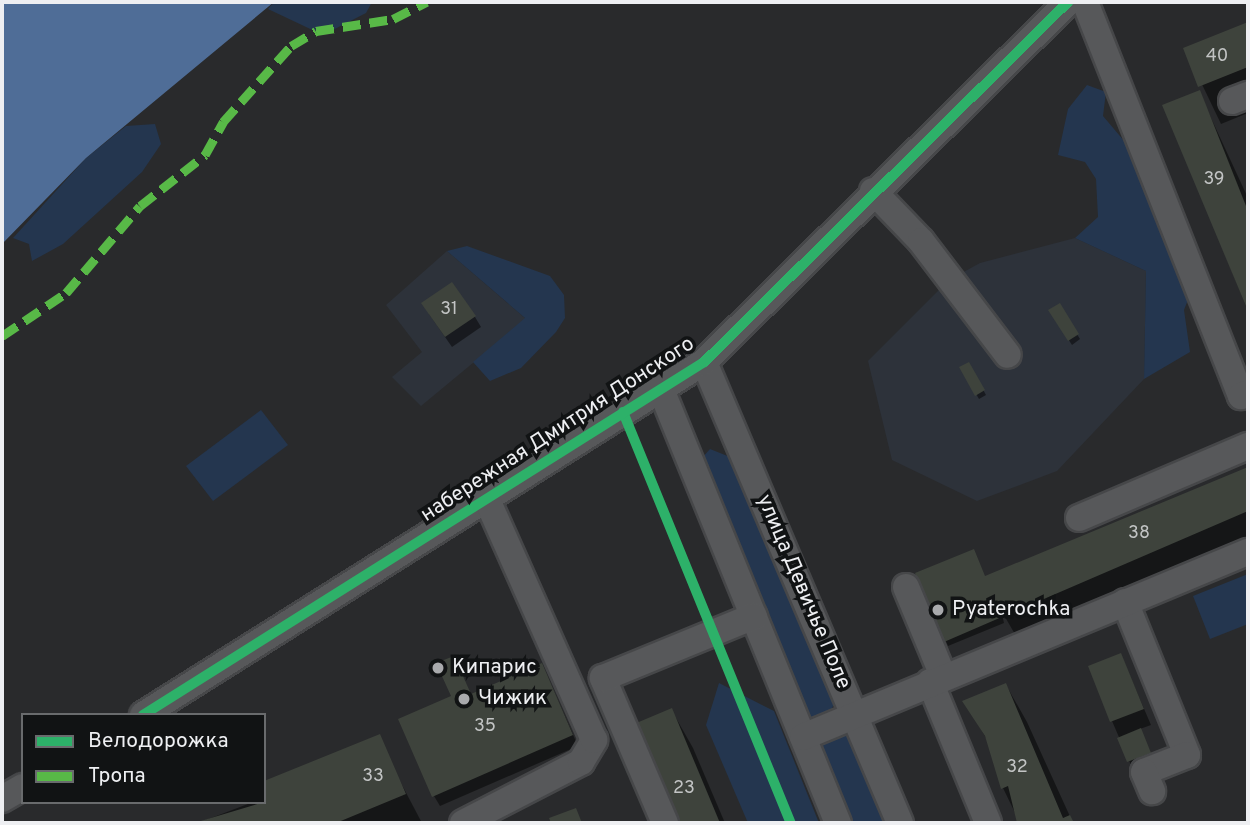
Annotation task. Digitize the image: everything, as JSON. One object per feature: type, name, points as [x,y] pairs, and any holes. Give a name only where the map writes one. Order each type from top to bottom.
[{"type":"street","name":"набережная Дмитрия Донского","points":[[145,713],[488,502],[660,387],[704,362],[873,191],[1068,2]]},
{"type":"street","points":[[1085,2],[1241,396],[1248,393]]},
{"type":"street","points":[[873,191],[921,240],[1008,355]]},
{"type":"street","name":"улица Девичье Поле","points":[[704,362],[856,714],[900,823]]},
{"type":"street","points":[[660,387],[838,823]]},
{"type":"street","points":[[1079,518],[1248,446]]},
{"type":"street","points":[[463,823],[499,815],[581,762],[594,740],[488,502]]},
{"type":"street","points":[[803,737],[936,679],[1248,552]]},
{"type":"street","points":[[906,587],[988,823]]},
{"type":"street","points":[[1125,602],[1188,755],[1144,772],[1152,791]]},
{"type":"street","points":[[665,823],[603,678],[754,616]]},
{"type":"street","points":[[2,799],[21,788]]},
{"type":"shaded area","points":[[2,2],[274,2],[86,158],[2,244]]},
{"type":"shaded area","points":[[274,2],[372,2],[366,13],[323,35],[268,9]]},
{"type":"shaded area","points":[[1087,85],[1106,92],[1103,116],[1125,142],[1139,144],[1196,279],[1184,310],[1190,352],[1144,379],[1146,271],[1075,238],[1098,217],[1096,179],[1085,162],[1058,155],[1068,109]]},
{"type":"shaded area","points":[[155,124],[161,144],[142,172],[63,244],[32,261],[29,244],[13,238],[86,158],[126,126]]},
{"type":"shaded area","points":[[1075,238],[1146,271],[1144,379],[1057,471],[977,501],[892,460],[868,361],[949,280],[980,263]]},
{"type":"shaded area","points":[[467,246],[550,276],[564,295],[565,318],[556,332],[521,368],[490,381],[473,362],[525,318],[447,251]]},
{"type":"shaded area","points":[[447,251],[526,319],[421,406],[392,377],[422,352],[386,305]]},
{"type":"shaded area","points":[[261,410],[288,445],[213,501],[186,466]]},
{"type":"shaded area","points":[[710,449],[730,457],[834,703],[830,714],[811,722],[802,718],[702,458]]},
{"type":"shaded area","points":[[1248,574],[1248,624],[1210,639],[1193,596]]},
{"type":"shaded area","points":[[719,683],[774,711],[819,823],[748,823],[706,725]]},
{"type":"shaded area","points":[[849,728],[888,823],[851,823],[819,745],[821,733]]},
{"type":"building","points":[[1248,22],[1248,67],[1198,87],[1183,48]]},
{"type":"building","points":[[1200,90],[1248,211],[1248,311],[1162,105]]},
{"type":"building","points":[[452,282],[476,316],[445,337],[421,303]]},
{"type":"building","points":[[1060,303],[1079,334],[1068,341],[1048,310]]},
{"type":"building","points":[[969,362],[985,390],[975,396],[959,367]]},
{"type":"building","points":[[1248,467],[1248,511],[944,642],[915,573],[974,549],[985,576]]},
{"type":"building","points":[[1121,653],[1144,709],[1110,722],[1088,666]]},
{"type":"building","points":[[454,656],[471,694],[542,663],[573,735],[432,797],[398,719],[451,696],[436,663]]},
{"type":"building","points":[[1006,683],[1063,818],[1070,815],[1074,823],[1017,823],[1008,786],[1001,789],[985,736],[962,701]]},
{"type":"building","points":[[672,708],[720,823],[675,823],[634,724]]},
{"type":"building","points":[[1141,728],[1151,753],[1127,762],[1117,738]]},
{"type":"building","points":[[380,734],[406,794],[336,823],[194,823],[257,804],[266,804],[266,780]]},
{"type":"building","points":[[576,808],[582,823],[551,823],[549,818]]},
{"type":"marked path","points":[[2,336],[66,293],[140,206],[205,155],[223,122],[291,46],[316,31],[393,19],[427,2]]},
{"type":"cycle path","points":[[146,713],[704,362],[1068,2]]},
{"type":"cycle path","points":[[623,412],[791,823]]},
{"type":"place","name":"Pyaterochka","points":[[938,610]]},
{"type":"place","name":"Кипарис","points":[[438,668]]},
{"type":"place","name":"Чижик","points":[[464,699]]}]
